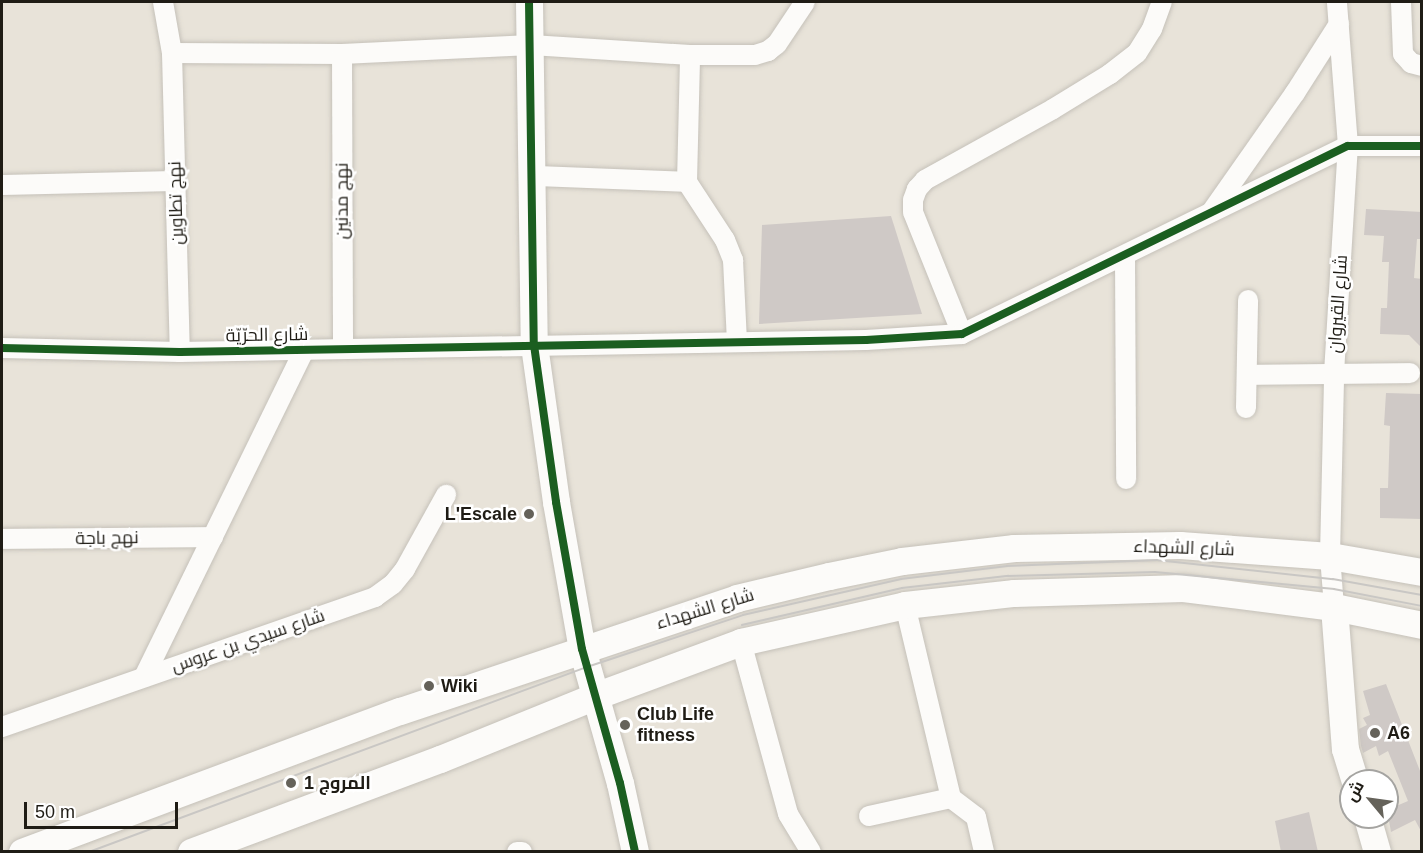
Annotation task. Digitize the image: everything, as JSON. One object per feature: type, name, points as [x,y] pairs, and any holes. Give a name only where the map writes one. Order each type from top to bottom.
[{"type":"main road","points":[[529,2],[534,176],[534,345],[556,502],[582,650],[635,852]]},
{"type":"main road","name":"شارع الشهداء","points":[[22,852],[400,711],[737,598],[902,561],[1014,548],[1180,544],[1330,556],[1422,572]]},
{"type":"main road","points":[[191,852],[440,759],[595,696],[741,642],[905,605],[1014,593],[1183,588],[1334,607],[1422,625]]},
{"type":"main road","points":[[1334,607],[1344,740],[1352,769]]},
{"type":"main road","points":[[1370,829],[1377,852]]},
{"type":"street","name":"نهج تطاوين","points":[[163,2],[172,53],[180,352]]},
{"type":"street","points":[[172,53],[342,54],[531,45],[690,55],[755,55],[768,51],[785,33],[804,2]]},
{"type":"street","points":[[1162,2],[1152,29],[1137,53],[1119,67],[1053,109],[925,180],[917,189],[913,200],[913,212],[962,334],[1348,146],[1422,146]]},
{"type":"street","name":"شارع القيروان","points":[[1334,607],[1330,556],[1334,374],[1348,146],[1336,2]]},
{"type":"street","points":[[1401,2],[1402,54],[1411,63],[1422,66]]},
{"type":"street","points":[[1211,213],[1295,93],[1339,24]]},
{"type":"street","name":"نهج مدنين","points":[[342,54],[343,348]]},
{"type":"street","points":[[690,55],[687,182],[725,240],[733,260],[737,342]]},
{"type":"street","points":[[534,176],[687,182]]},
{"type":"street","points":[[2,185],[175,181]]},
{"type":"street","points":[[1125,256],[1126,479]]},
{"type":"street","points":[[1246,408],[1248,300]]},
{"type":"street","name":"شارع الحرّيّة","points":[[2,348],[180,352],[866,340],[962,334]]},
{"type":"street","points":[[144,677],[305,349]]},
{"type":"street","points":[[1247,375],[1410,373]]},
{"type":"street","name":"شارع سيدي بن عروس","points":[[2,727],[375,597],[393,584],[405,569],[446,495]]},
{"type":"street","name":"نهج باجة","points":[[2,539],[213,537]]},
{"type":"street","points":[[905,605],[951,798],[976,817],[984,852]]},
{"type":"street","points":[[741,642],[788,814],[811,852]]},
{"type":"street","points":[[869,816],[951,798]]},
{"type":"street","points":[[517,852],[522,852]]},
{"type":"building","points":[[1366,209],[1422,212],[1422,239],[1417,239],[1414,278],[1422,279],[1422,348],[1409,335],[1380,334],[1381,308],[1387,308],[1389,262],[1382,262],[1384,236],[1364,235]]},
{"type":"building","points":[[891,216],[922,314],[759,324],[762,225]]},
{"type":"building","points":[[1386,393],[1422,394],[1422,519],[1380,518],[1380,488],[1388,488],[1390,426],[1384,425]]},
{"type":"building","name":"A6","points":[[1386,684],[1422,776],[1422,833],[1415,820],[1399,828],[1399,805],[1408,801],[1399,778],[1399,769],[1395,769],[1388,751],[1379,756],[1376,746],[1363,753],[1359,729],[1367,725],[1363,718],[1370,715],[1363,691]]},
{"type":"building","points":[[1309,812],[1318,852],[1281,852],[1275,821]]},
{"type":"tram line","points":[[89,852],[587,667],[743,615],[901,579],[1007,566],[1157,560],[1333,579],[1422,595]]},
{"type":"tram line","points":[[742,625],[902,588],[1008,576],[1155,572],[1334,589],[1422,606]]},
{"type":"cycle path","points":[[529,2],[534,345],[556,502],[582,649],[620,783],[635,852]]},
{"type":"cycle path","points":[[2,348],[180,352],[866,340],[962,334],[1348,146],[1422,146]]},
{"type":"place","name":"L'Escale","points":[[529,514]]},
{"type":"place","name":"Wiki","points":[[429,686]]},
{"type":"place","name":"Club Life fitness","points":[[625,725]]},
{"type":"place","name":"A6","points":[[1375,733]]},
{"type":"place","name":"المروج 1","points":[[291,783]]}]
